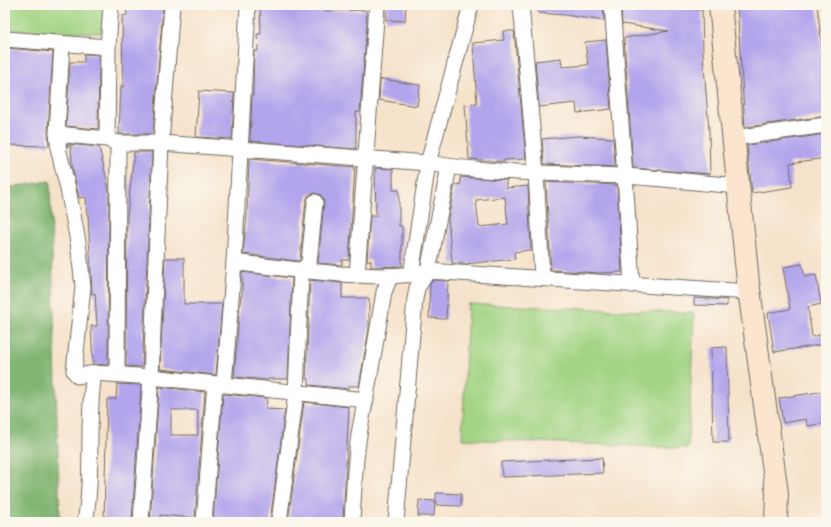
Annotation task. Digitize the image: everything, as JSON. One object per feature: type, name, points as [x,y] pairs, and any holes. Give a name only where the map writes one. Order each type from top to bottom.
[{"type":"main road","points":[[716,6],[734,138],[749,292],[777,493],[776,522]]},
{"type":"street","points":[[110,5],[108,47],[112,141],[117,374]]},
{"type":"street","points":[[141,522],[151,377],[161,143],[172,5]]},
{"type":"street","points":[[204,522],[234,262],[248,5]]},
{"type":"street","points":[[357,275],[377,5]]},
{"type":"street","points":[[411,275],[428,163],[470,5]]},
{"type":"street","points":[[521,5],[536,173],[542,277]]},
{"type":"street","points":[[612,5],[632,285]]},
{"type":"street","points":[[5,39],[108,47]]},
{"type":"street","points":[[62,44],[57,133],[59,152],[78,242],[83,287],[74,371],[78,376],[94,373],[117,374],[366,400]]},
{"type":"street","points":[[734,138],[826,125]]},
{"type":"street","points":[[57,133],[112,141],[161,143],[428,163],[449,167],[536,173],[625,176],[738,186]]},
{"type":"street","points":[[396,522],[415,299],[417,288],[428,271],[449,167]]},
{"type":"street","points":[[279,522],[296,393],[301,271],[309,263],[315,202]]},
{"type":"street","points":[[234,262],[301,271],[390,277],[411,275],[428,271],[542,277],[632,285],[749,292]]},
{"type":"street","points":[[352,522],[354,475],[362,419],[384,292],[390,277]]},
{"type":"street","points":[[85,522],[89,501],[90,424],[94,373]]},
{"type":"green space","points":[[5,5],[104,5],[102,33],[5,30]]},
{"type":"green space","points":[[50,181],[60,522],[5,522],[5,188]]},
{"type":"green space","points":[[468,304],[694,313],[688,448],[462,439]]},
{"type":"building","points":[[126,5],[152,5],[152,7],[163,7],[153,134],[119,134],[121,86],[123,87],[122,16],[127,15]]},
{"type":"building","points":[[260,5],[299,5],[299,9],[324,9],[324,11],[366,10],[367,24],[360,112],[356,112],[356,149],[250,141],[254,51],[258,51],[257,34],[261,34]]},
{"type":"building","points":[[387,5],[406,5],[405,21],[386,20]]},
{"type":"building","points":[[539,5],[603,5],[604,21],[565,15],[538,13]]},
{"type":"building","points":[[621,5],[656,5],[702,10],[710,174],[633,168],[624,38],[669,31],[622,24]]},
{"type":"building","points":[[737,5],[817,5],[823,55],[826,116],[745,127]]},
{"type":"building","points":[[503,31],[514,31],[526,159],[504,160],[504,162],[469,159],[465,105],[477,104],[473,43],[504,40]]},
{"type":"building","points":[[606,40],[611,109],[577,113],[576,103],[539,107],[535,61],[561,58],[562,67],[588,65],[585,42]]},
{"type":"building","points":[[5,48],[53,52],[48,132],[49,146],[5,145]]},
{"type":"building","points":[[84,54],[99,55],[98,129],[66,126],[70,62],[84,62]]},
{"type":"building","points":[[382,79],[420,85],[417,106],[379,100],[380,80]]},
{"type":"building","points":[[199,91],[234,93],[232,139],[196,137]]},
{"type":"building","points":[[826,134],[826,158],[790,163],[792,187],[752,193],[747,145]]},
{"type":"building","points":[[578,136],[613,138],[615,167],[544,164],[542,139]]},
{"type":"building","points":[[67,144],[99,147],[109,189],[108,365],[93,364],[91,326],[97,326],[95,293],[92,294],[86,197],[79,198],[72,166],[71,146],[67,146]]},
{"type":"building","points":[[134,152],[152,152],[142,367],[126,366],[127,217]]},
{"type":"building","points":[[249,159],[355,167],[349,260],[342,260],[342,265],[318,263],[324,203],[321,195],[315,193],[308,196],[306,201],[300,259],[298,261],[243,254],[247,215]]},
{"type":"building","points":[[375,168],[393,169],[393,190],[399,190],[399,226],[402,226],[402,266],[371,267],[371,260],[367,260],[370,216],[376,216]]},
{"type":"building","points":[[460,177],[506,180],[506,188],[528,186],[531,250],[514,252],[515,259],[464,264],[452,263],[448,218],[455,185],[461,184]],"holes":[[[505,197],[508,224],[479,227],[476,200]]]},
{"type":"building","points":[[546,182],[617,185],[622,272],[600,273],[551,270]]},
{"type":"building","points":[[165,258],[184,258],[184,304],[222,304],[216,375],[160,369]]},
{"type":"building","points":[[802,264],[805,277],[816,275],[821,304],[808,307],[812,337],[826,333],[826,344],[774,352],[768,313],[790,309],[783,267]]},
{"type":"building","points":[[242,272],[292,278],[288,379],[268,380],[234,377],[240,304],[242,296]]},
{"type":"building","points":[[310,280],[342,283],[342,298],[369,298],[369,329],[359,386],[349,386],[349,389],[309,385],[309,379],[306,379]]},
{"type":"building","points":[[433,280],[448,281],[446,319],[429,318],[430,284]]},
{"type":"building","points":[[694,298],[727,300],[727,306],[694,305]]},
{"type":"building","points":[[727,347],[729,442],[713,442],[711,348]]},
{"type":"building","points":[[117,384],[141,385],[132,522],[104,522],[107,399],[116,399]]},
{"type":"building","points":[[159,387],[205,392],[195,518],[160,515],[160,522],[150,522]],"holes":[[[171,410],[198,410],[198,435],[171,435]]]},
{"type":"building","points":[[826,391],[826,423],[807,426],[806,419],[783,423],[779,398]]},
{"type":"building","points":[[223,394],[267,398],[266,409],[285,410],[270,522],[216,522],[216,520],[213,520]]},
{"type":"building","points":[[304,402],[349,407],[343,522],[288,522]]},
{"type":"building","points":[[602,458],[603,473],[502,477],[501,462]]},
{"type":"building","points":[[436,493],[461,494],[461,506],[436,505]]},
{"type":"building","points":[[419,500],[435,501],[434,516],[418,516]]}]
